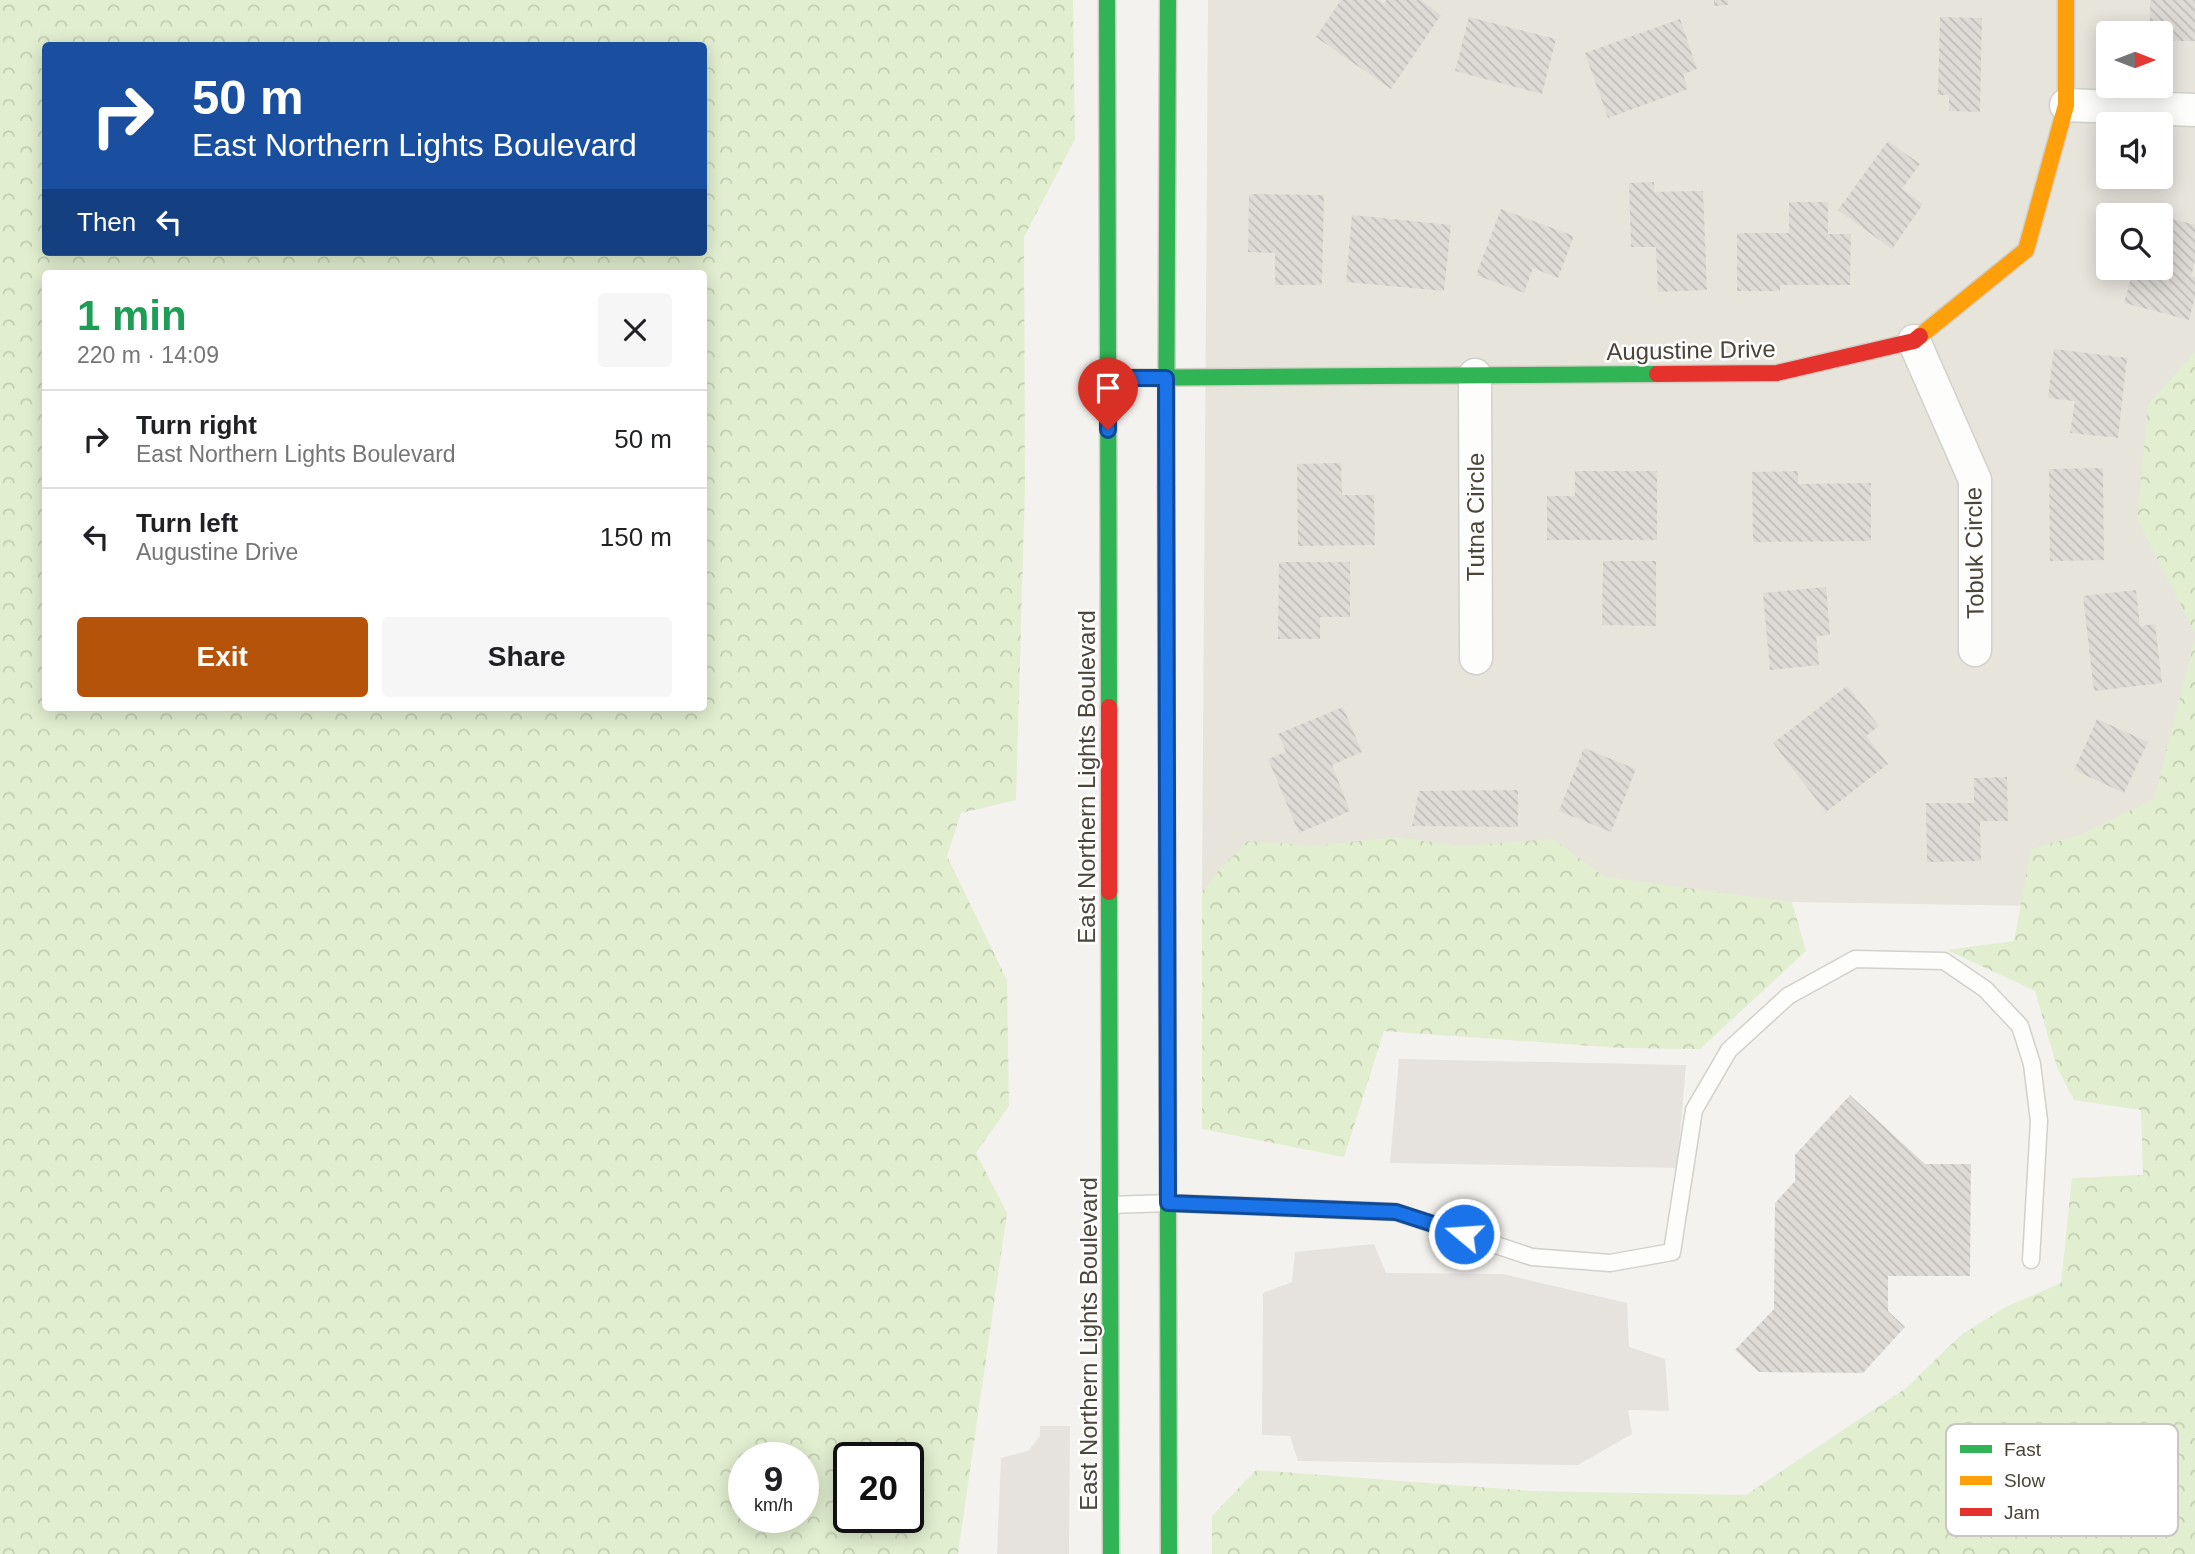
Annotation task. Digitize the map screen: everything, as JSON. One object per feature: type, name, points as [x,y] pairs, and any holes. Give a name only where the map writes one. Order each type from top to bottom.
[{"type":"main road","name":"East Northern Lights Boulevard","points":[[1107,0],[1111,1554]]},
{"type":"main road","points":[[1168,0],[1166,378],[1169,1554]]},
{"type":"main road","name":"Augustine Drive","points":[[1108,378],[1777,373],[1914,341],[2026,250],[2066,105],[2066,0]]},
{"type":"street","points":[[2066,105],[2195,110]]},
{"type":"street","name":"Tobuk Circle","points":[[1914,341],[1976,480],[1976,650]]},
{"type":"street","name":"Tutna Circle","points":[[1475,375],[1476,658]]},
{"type":"lane","points":[[1110,1205],[1168,1203],[1396,1212],[1532,1256],[1610,1263],[1672,1252],[1694,1110],[1729,1051],[1788,996],[1855,959],[1944,961],[1985,989],[2020,1026],[2032,1064],[2039,1121],[2031,1260]]},
{"type":"shaded area","points":[[1208,0],[2195,0],[2195,929],[2156,908],[1202,892]]},
{"type":"shaded area","points":[[1399,1059],[1686,1065],[1677,1168],[1390,1163]]},
{"type":"shaded area","points":[[1374,1244],[1386,1273],[1503,1274],[1627,1303],[1629,1347],[1665,1359],[1669,1411],[1628,1410],[1632,1434],[1578,1465],[1298,1461],[1290,1436],[1262,1435],[1263,1293],[1292,1282],[1295,1252]]},
{"type":"shaded area","points":[[1040,1426],[1070,1426],[1069,1554],[997,1554],[1001,1458],[1028,1451],[1040,1436]]},
{"type":"green space","points":[[0,0],[1073,0],[1075,139],[1024,237],[1025,487],[1016,800],[961,813],[947,856],[1007,980],[1009,1106],[976,1153],[1007,1213],[958,1554],[0,1554]]},
{"type":"green space","points":[[2195,352],[2195,633],[2137,519],[2148,404]]},
{"type":"green space","points":[[2195,639],[2195,1554],[1212,1554],[1212,1516],[1256,1470],[1531,1491],[1746,1495],[1906,1388],[1961,1335],[2006,1307],[2061,1283],[2072,1178],[2143,1175],[2141,1110],[2074,1100],[2057,1067],[2035,991],[1947,950],[2014,941],[2031,849],[2080,835],[2154,799]]},
{"type":"green space","points":[[1395,837],[1460,846],[1553,839],[1605,877],[1792,902],[1806,951],[1700,1049],[1620,1048],[1384,1031],[1344,1157],[1202,1129],[1202,892],[1219,870],[1248,841],[1315,846]]},
{"type":"building","points":[[1341,0],[1377,0],[1384,4],[1387,0],[1420,0],[1441,15],[1391,89],[1316,37]]},
{"type":"building","points":[[1714,0],[1728,0],[1728,5],[1714,6]]},
{"type":"building","points":[[2150,0],[2195,0],[2195,41],[2174,41],[2174,21],[2150,21]]},
{"type":"building","points":[[1469,17],[1556,39],[1542,94],[1455,71]]},
{"type":"building","points":[[1940,17],[1982,18],[1980,112],[1949,111],[1949,95],[1938,95]]},
{"type":"building","points":[[1680,19],[1697,69],[1683,74],[1688,89],[1608,118],[1585,53]]},
{"type":"building","points":[[1888,141],[1920,164],[1902,189],[1923,204],[1892,249],[1838,210]]},
{"type":"building","points":[[1654,182],[1654,192],[1703,191],[1707,290],[1658,292],[1656,247],[1631,247],[1629,183]]},
{"type":"building","points":[[1249,194],[1324,195],[1322,285],[1275,285],[1275,253],[1248,252]]},
{"type":"building","points":[[1789,202],[1828,202],[1828,234],[1851,234],[1850,285],[1780,285],[1780,291],[1737,291],[1737,233],[1789,233]]},
{"type":"building","points":[[1501,209],[1574,236],[1558,278],[1533,268],[1524,293],[1476,275]]},
{"type":"building","points":[[1352,215],[1451,225],[1444,291],[1346,282]]},
{"type":"building","points":[[2173,219],[2195,225],[2195,261],[2191,276],[2195,277],[2195,297],[2189,320],[2124,303],[2131,280],[2173,280]]},
{"type":"building","points":[[2054,349],[2127,358],[2118,438],[2070,433],[2075,401],[2048,398]]},
{"type":"building","points":[[1341,463],[1342,495],[1374,495],[1375,545],[1298,546],[1297,464]]},
{"type":"building","points":[[2103,468],[2104,560],[2050,561],[2049,469]]},
{"type":"building","points":[[1575,471],[1657,471],[1657,540],[1547,540],[1547,496],[1575,496]]},
{"type":"building","points":[[1798,471],[1798,484],[1871,483],[1871,541],[1753,542],[1752,472]]},
{"type":"building","points":[[1603,561],[1656,561],[1656,626],[1602,625]]},
{"type":"building","points":[[1279,562],[1350,562],[1350,617],[1320,617],[1320,639],[1278,639]]},
{"type":"building","points":[[1826,587],[1830,635],[1816,636],[1819,665],[1770,670],[1763,593]]},
{"type":"building","points":[[2136,590],[2140,626],[2155,624],[2162,683],[2094,691],[2083,596]]},
{"type":"building","points":[[1847,686],[1879,726],[1866,736],[1888,764],[1826,812],[1773,743]]},
{"type":"building","points":[[1343,707],[1362,752],[1332,765],[1350,811],[1299,833],[1268,759],[1286,752],[1278,734]]},
{"type":"building","points":[[2097,719],[2148,742],[2124,793],[2074,770]]},
{"type":"building","points":[[1584,748],[1636,769],[1611,832],[1559,811]]},
{"type":"building","points":[[2007,777],[2008,821],[1980,821],[1981,861],[1927,862],[1926,803],[1974,803],[1974,778]]},
{"type":"building","points":[[1518,790],[1518,827],[1412,826],[1419,791]]},
{"type":"building","points":[[1850,1095],[1925,1164],[1971,1164],[1970,1276],[1888,1276],[1888,1311],[1905,1327],[1863,1373],[1759,1372],[1735,1350],[1774,1309],[1775,1203],[1795,1181],[1795,1155]]},
{"type":"traffic: fast","points":[[1107,0],[1109,707]]},
{"type":"traffic: fast","points":[[1166,487],[1168,0]]},
{"type":"traffic: fast","points":[[1108,378],[1657,374]]},
{"type":"traffic: fast","points":[[1109,892],[1111,1554]]},
{"type":"traffic: fast","points":[[1167,907],[1169,1554]]},
{"type":"traffic: slow","points":[[1920,336],[2026,250],[2066,105],[2066,0]]},
{"type":"traffic: slow","points":[[1166,487],[1167,907]]},
{"type":"traffic: jam","points":[[1657,374],[1777,373],[1914,341],[1920,336]]},
{"type":"traffic: jam","points":[[1109,707],[1109,892]]},
{"type":"route","points":[[1108,430],[1108,378],[1166,378],[1168,1203],[1396,1212],[1464,1234]]}]
